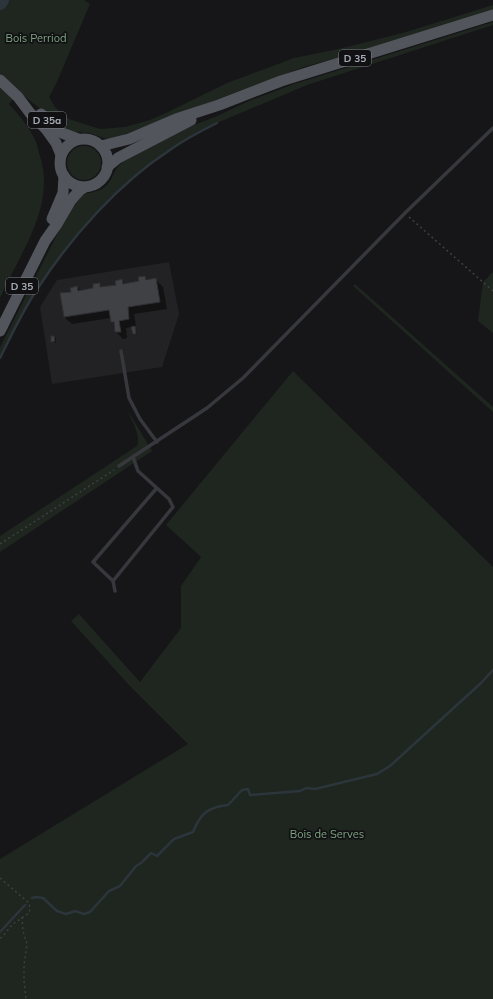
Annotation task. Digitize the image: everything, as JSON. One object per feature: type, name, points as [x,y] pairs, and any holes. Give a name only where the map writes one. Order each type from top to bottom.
[{"type":"main road","name":"D 35","points":[[101,146],[129,140],[176,119],[219,105],[281,81],[493,15]]},
{"type":"main road","name":"D 35a","points":[[0,80],[18,97],[30,113],[46,129],[56,143],[61,155]]},
{"type":"main road","name":"D 35a","points":[[18,97],[35,108],[62,134],[78,139]]},
{"type":"main road","name":"D 35","points":[[107,167],[118,158],[219,105]]},
{"type":"main road","points":[[78,139],[88,139],[93,140],[101,146],[107,156],[107,167],[104,175],[98,182],[85,186],[75,185],[69,182],[64,176],[60,166],[61,155],[69,143],[78,139]]},
{"type":"main road","name":"D 35","points":[[45,241],[51,221],[63,193],[64,176]]},
{"type":"main road","name":"D 35","points":[[0,331],[45,241],[75,194],[85,186]]},
{"type":"lane","points":[[119,466],[206,408],[243,378],[405,213],[493,128]]},
{"type":"lane","points":[[121,351],[129,398],[140,419],[157,442]]},
{"type":"lane","points":[[113,581],[174,508],[169,499],[156,489],[138,471],[133,458]]},
{"type":"lane","points":[[115,590],[113,581],[93,562],[156,489]]},
{"type":"path","points":[[405,213],[493,291]]},
{"type":"path","points":[[0,544],[119,466]]},
{"type":"path","points":[[0,878],[29,903],[30,909],[29,913],[22,917],[0,938]]},
{"type":"path","points":[[22,917],[23,931],[27,944],[24,965],[26,999]]},
{"type":"shaded area","points":[[169,262],[179,314],[162,367],[52,384],[40,307],[57,280]]},
{"type":"green space","name":"Bois Perriod","points":[[0,0],[84,0],[90,4],[49,97],[55,107],[69,119],[100,129],[125,127],[150,120],[227,83],[294,58],[343,48],[406,32],[493,5],[493,10],[410,37],[304,67],[112,139],[103,138],[89,133],[67,130],[19,92],[9,104],[25,123],[36,143],[44,175],[43,193],[40,211],[34,229],[0,298]]},
{"type":"green space","points":[[493,22],[493,25],[307,85],[217,123],[168,151],[130,181],[70,243],[38,287],[24,310],[0,358],[0,347],[72,206],[81,196],[104,188],[120,164],[188,127],[215,117],[251,100],[294,84]]},
{"type":"green space","points":[[87,146],[94,148],[99,153],[101,163],[99,173],[94,178],[81,180],[74,178],[69,173],[67,160],[69,153],[74,148]]},
{"type":"green space","points":[[493,272],[493,333],[478,321],[483,282]]},
{"type":"green space","points":[[355,284],[493,407],[493,412],[353,286]]},
{"type":"green space","name":"Bois de Serves","points":[[293,371],[493,567],[493,999],[0,999],[0,859],[188,744],[128,684],[71,621],[79,614],[140,682],[181,628],[181,586],[201,557],[166,525]]},
{"type":"green space","points":[[128,411],[152,451],[0,552],[0,536],[137,446],[138,437],[136,428]]},
{"type":"building","points":[[145,276],[146,280],[156,278],[160,302],[128,307],[129,319],[119,321],[121,332],[115,332],[114,322],[111,322],[109,310],[64,317],[60,293],[71,292],[70,288],[77,286],[78,291],[93,288],[93,284],[100,283],[100,287],[116,285],[115,281],[122,279],[123,284],[139,281],[138,277]]},
{"type":"building","points":[[135,326],[136,334],[133,334],[131,327]]},
{"type":"building","points":[[51,336],[54,336],[55,341],[51,342]]},
{"type":"waterway","points":[[0,358],[23,313],[38,288],[65,250],[97,212],[132,178],[151,163],[181,142],[217,123]]},
{"type":"waterway","points":[[32,898],[43,898],[57,911],[66,914],[75,911],[84,914],[90,912],[109,891],[120,886],[136,866],[151,853],[157,856],[174,839],[193,832],[199,820],[206,812],[228,805],[242,790],[248,789],[250,795],[300,791],[306,788],[315,789],[377,774],[390,766],[481,683],[493,670]]},
{"type":"waterway","points":[[0,932],[25,905]]}]
